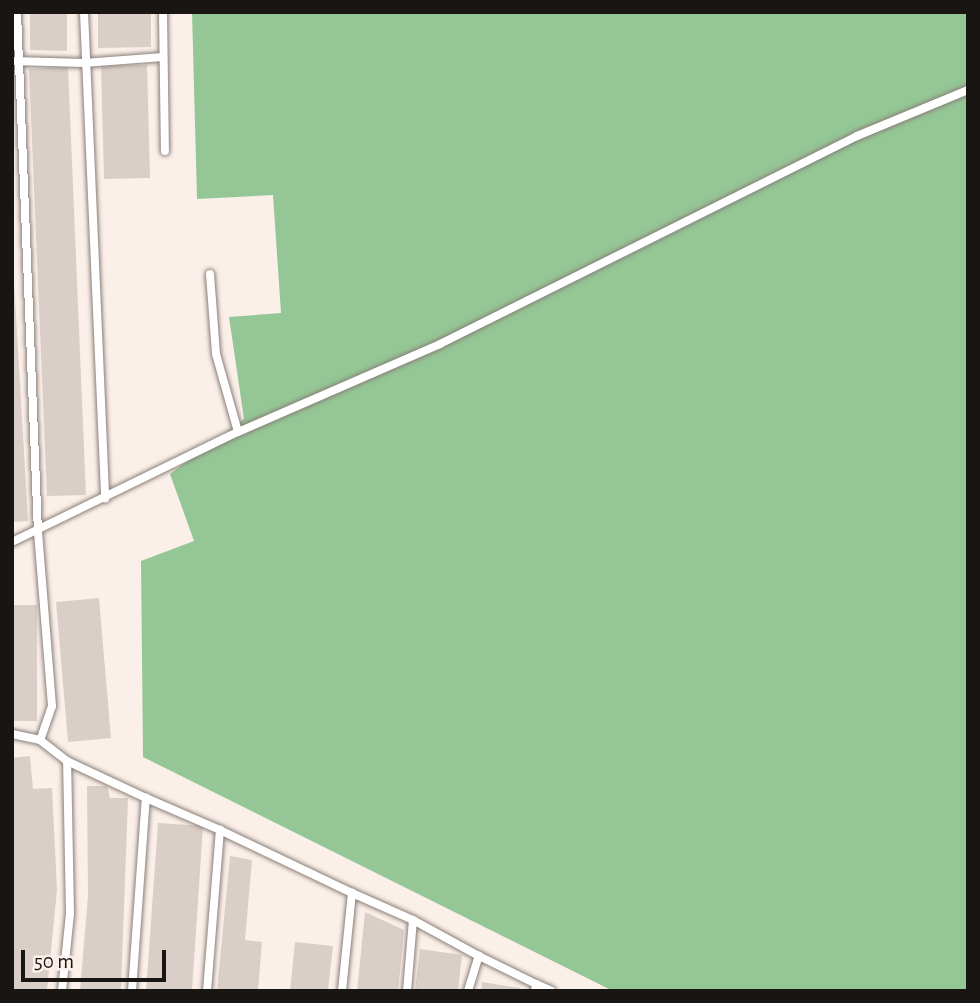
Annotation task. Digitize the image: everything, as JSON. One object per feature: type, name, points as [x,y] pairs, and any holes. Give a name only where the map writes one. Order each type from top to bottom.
[{"type":"lane","points":[[17,12],[14,61],[38,532],[52,706],[40,740]]},
{"type":"lane","points":[[84,12],[84,63],[105,499]]},
{"type":"lane","points":[[163,12],[165,151]]},
{"type":"lane","points":[[14,61],[84,63],[163,57]]},
{"type":"lane","points":[[12,541],[38,532],[238,432],[440,344],[857,136],[968,90]]},
{"type":"lane","points":[[210,274],[216,354],[238,432]]},
{"type":"lane","points":[[12,734],[40,740],[67,761],[413,920],[536,988],[552,991]]},
{"type":"lane","points":[[62,991],[70,912],[67,761]]},
{"type":"lane","points":[[132,991],[146,798]]},
{"type":"lane","points":[[207,991],[220,830]]},
{"type":"lane","points":[[342,991],[352,893]]},
{"type":"lane","points":[[407,991],[413,920]]},
{"type":"lane","points":[[468,991],[479,956]]},
{"type":"green space","points":[[192,12],[968,12],[968,991],[613,991],[143,757],[141,561],[194,541],[170,474],[244,419],[229,317],[281,313],[273,195],[197,199]]},
{"type":"building","points":[[30,12],[67,12],[67,51],[30,50]]},
{"type":"building","points":[[98,12],[151,12],[151,47],[98,48]]},
{"type":"building","points":[[147,65],[150,178],[104,179],[101,66]]},
{"type":"building","points":[[68,67],[86,495],[47,496],[29,69]]},
{"type":"building","points":[[12,247],[28,521],[12,522]]},
{"type":"building","points":[[99,598],[111,738],[68,742],[56,602]]},
{"type":"building","points":[[12,605],[37,605],[37,721],[12,721]]},
{"type":"building","points":[[30,756],[33,789],[52,788],[57,890],[47,991],[12,991],[12,758]]},
{"type":"building","points":[[87,786],[107,786],[110,798],[128,798],[121,991],[80,991],[88,896]]},
{"type":"building","points":[[158,823],[203,826],[192,991],[146,991]]},
{"type":"building","points":[[230,856],[252,860],[245,940],[262,942],[258,991],[217,991]]},
{"type":"building","points":[[365,912],[404,930],[398,991],[357,991]]},
{"type":"building","points":[[295,942],[333,946],[328,991],[290,991]]},
{"type":"building","points":[[420,949],[462,955],[458,991],[415,991]]},
{"type":"building","points":[[482,982],[520,988],[520,991],[481,991]]}]
